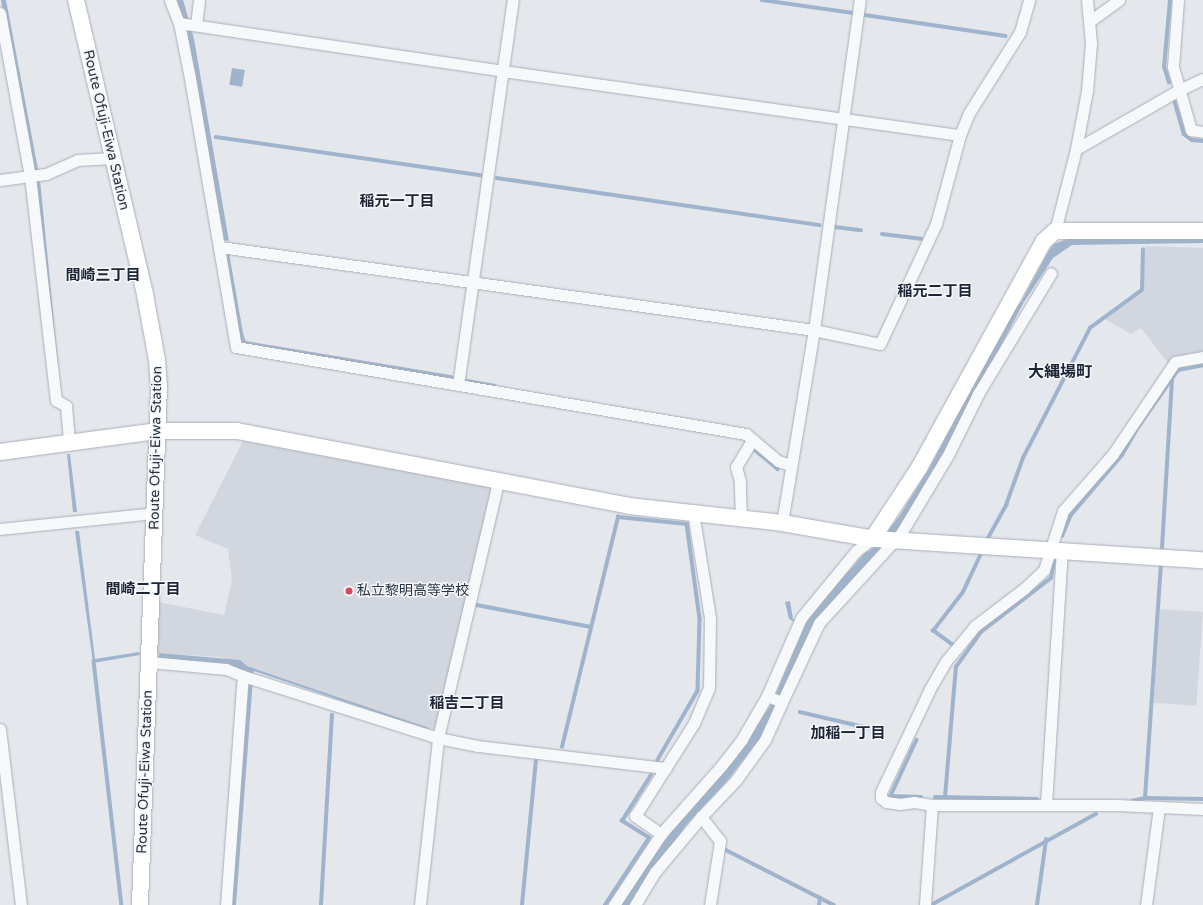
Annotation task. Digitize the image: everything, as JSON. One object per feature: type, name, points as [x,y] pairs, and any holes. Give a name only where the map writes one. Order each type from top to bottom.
[{"type":"street","name":"Route Ofuji-Eiwa Station","points":[[76,0],[113,158],[157,360],[158,431],[140,905]]},
{"type":"street","points":[[170,0],[187,24],[236,347],[746,434],[778,461],[790,465]]},
{"type":"street","points":[[187,24],[199,0]]},
{"type":"street","points":[[458,385],[513,0]]},
{"type":"street","points":[[782,523],[790,465],[814,330],[860,0]]},
{"type":"street","points":[[220,247],[473,280],[814,330],[880,344],[936,224],[960,135],[969,113],[1020,32],[1028,0]]},
{"type":"street","points":[[635,905],[659,868],[701,817],[736,780],[765,740],[775,699],[799,622],[856,551],[874,538],[920,468],[1044,241],[1055,231],[1076,149],[1087,91],[1091,43],[1087,0]]},
{"type":"street","points":[[1090,21],[1119,0]]},
{"type":"street","points":[[1178,0],[1173,67],[1191,130],[1203,132]]},
{"type":"street","points":[[0,14],[34,176],[56,400],[66,406],[69,443]]},
{"type":"street","points":[[187,24],[503,71],[960,135]]},
{"type":"street","points":[[1076,149],[1179,90],[1203,79]]},
{"type":"street","points":[[0,180],[34,176],[77,160],[113,158]]},
{"type":"street","points":[[1055,231],[1203,231]]},
{"type":"street","points":[[614,905],[660,834],[722,765],[775,699],[820,622],[895,540],[949,453],[978,394],[1051,273]]},
{"type":"street","points":[[1046,804],[1056,550],[1063,511],[1113,454],[1175,362],[1203,357]]},
{"type":"street","points":[[0,452],[158,431],[237,431],[498,483],[629,506],[782,523],[895,540],[1203,560]]},
{"type":"street","points":[[741,518],[740,481],[736,467],[752,440]]},
{"type":"street","points":[[420,905],[438,738],[498,483]]},
{"type":"street","points":[[660,834],[635,816],[694,723],[709,688],[710,618],[693,512]]},
{"type":"street","points":[[0,529],[155,513]]},
{"type":"street","points":[[1056,550],[1044,570],[1025,588],[975,626],[946,661],[887,777],[881,792],[881,798],[886,802],[900,804],[914,802],[932,805],[1046,804],[1203,809]]},
{"type":"street","points":[[149,662],[226,669],[248,678],[438,738],[478,746],[666,768]]},
{"type":"street","points":[[226,905],[248,678]]},
{"type":"street","points":[[0,729],[21,905]]},
{"type":"street","points":[[924,905],[932,805]]},
{"type":"street","points":[[1146,905],[1158,808]]},
{"type":"street","points":[[701,817],[720,841],[710,905]]},
{"type":"shaded area","points":[[1145,246],[1203,248],[1203,351],[1172,357],[1168,363],[1141,328],[1131,334],[1105,319],[1143,291]]},
{"type":"shaded area","name":"私立黎明高等学校","points":[[243,441],[490,487],[493,491],[435,728],[432,729],[220,657],[156,653],[158,602],[224,615],[232,580],[228,549],[195,535]]},
{"type":"shaded area","points":[[1160,609],[1203,612],[1196,706],[1153,703]]},
{"type":"water","points":[[1,0],[6,0],[40,180],[61,394],[58,394]]},
{"type":"water","points":[[177,0],[183,0],[194,39],[229,241],[224,240],[188,40]]},
{"type":"water","points":[[232,68],[245,70],[242,87],[229,85]]},
{"type":"water","points":[[1070,238],[1203,238],[1203,243],[1072,245],[1053,258],[1024,302],[936,468],[905,521],[817,619],[760,738],[727,781],[687,824],[629,905],[620,905],[673,829],[735,759],[772,703],[804,627],[789,619],[785,602],[790,601],[793,619],[805,624],[822,601],[864,554],[876,546],[900,515],[930,467],[1011,313],[1021,302],[1048,252],[1054,244]]},
{"type":"water","points":[[67,454],[70,454],[77,512],[73,512]]},
{"type":"water","points":[[75,531],[79,531],[95,659],[139,652],[140,655],[93,663]]},
{"type":"water","points":[[159,653],[240,660],[247,666],[429,728],[428,730],[254,671],[253,674],[230,666],[159,658]]},
{"type":"waterway","points":[[762,0],[853,13]]},
{"type":"waterway","points":[[1169,83],[1164,67],[1170,0]]},
{"type":"waterway","points":[[865,15],[1005,36]]},
{"type":"waterway","points":[[1175,102],[1184,134],[1192,140],[1203,141]]},
{"type":"waterway","points":[[216,137],[480,175]]},
{"type":"waterway","points":[[497,178],[820,225]]},
{"type":"waterway","points":[[835,227],[861,230]]},
{"type":"waterway","points":[[882,234],[921,239]]},
{"type":"waterway","points":[[988,538],[1006,505],[1023,458],[1090,328],[1142,290],[1143,250]]},
{"type":"waterway","points":[[228,256],[242,336],[245,343],[451,377]]},
{"type":"waterway","points":[[1062,536],[1071,515],[1122,455],[1139,426],[1178,370],[1203,365]]},
{"type":"waterway","points":[[1162,548],[1172,379]]},
{"type":"waterway","points":[[467,381],[495,386]]},
{"type":"waterway","points":[[754,449],[778,469]]},
{"type":"waterway","points":[[562,747],[618,517],[687,524],[700,619],[698,691],[658,760]]},
{"type":"waterway","points":[[954,646],[933,631],[963,592],[981,554]]},
{"type":"waterway","points":[[945,797],[956,667],[981,632],[1051,578],[1054,561]]},
{"type":"waterway","points":[[1145,798],[1161,565]]},
{"type":"waterway","points":[[477,605],[591,627]]},
{"type":"waterway","points":[[94,661],[122,905]]},
{"type":"waterway","points":[[234,905],[251,680]]},
{"type":"waterway","points":[[800,712],[869,728]]},
{"type":"waterway","points":[[321,905],[332,715]]},
{"type":"waterway","points":[[917,740],[891,796],[921,797]]},
{"type":"waterway","points":[[522,905],[536,760]]},
{"type":"waterway","points":[[605,905],[649,838],[622,821],[651,775]]},
{"type":"waterway","points":[[935,797],[1037,799]]},
{"type":"waterway","points":[[1132,801],[1145,798],[1203,799]]},
{"type":"waterway","points":[[933,904],[1096,814]]},
{"type":"waterway","points":[[1037,905],[1046,840]]},
{"type":"waterway","points":[[726,850],[834,905]]},
{"type":"waterway","points":[[819,905],[820,898]]},
{"type":"place","name":"私立黎明高等学校","points":[[349,591]]},
{"type":"district","name":"稲元一丁目","points":[[397,202]]},
{"type":"district","name":"間崎三丁目","points":[[103,276]]},
{"type":"district","name":"稲元二丁目","points":[[935,292]]},
{"type":"district","name":"大縄場町","points":[[1060,372]]},
{"type":"district","name":"間崎二丁目","points":[[143,590]]},
{"type":"district","name":"稲吉二丁目","points":[[467,704]]},
{"type":"district","name":"加稲一丁目","points":[[848,734]]}]
